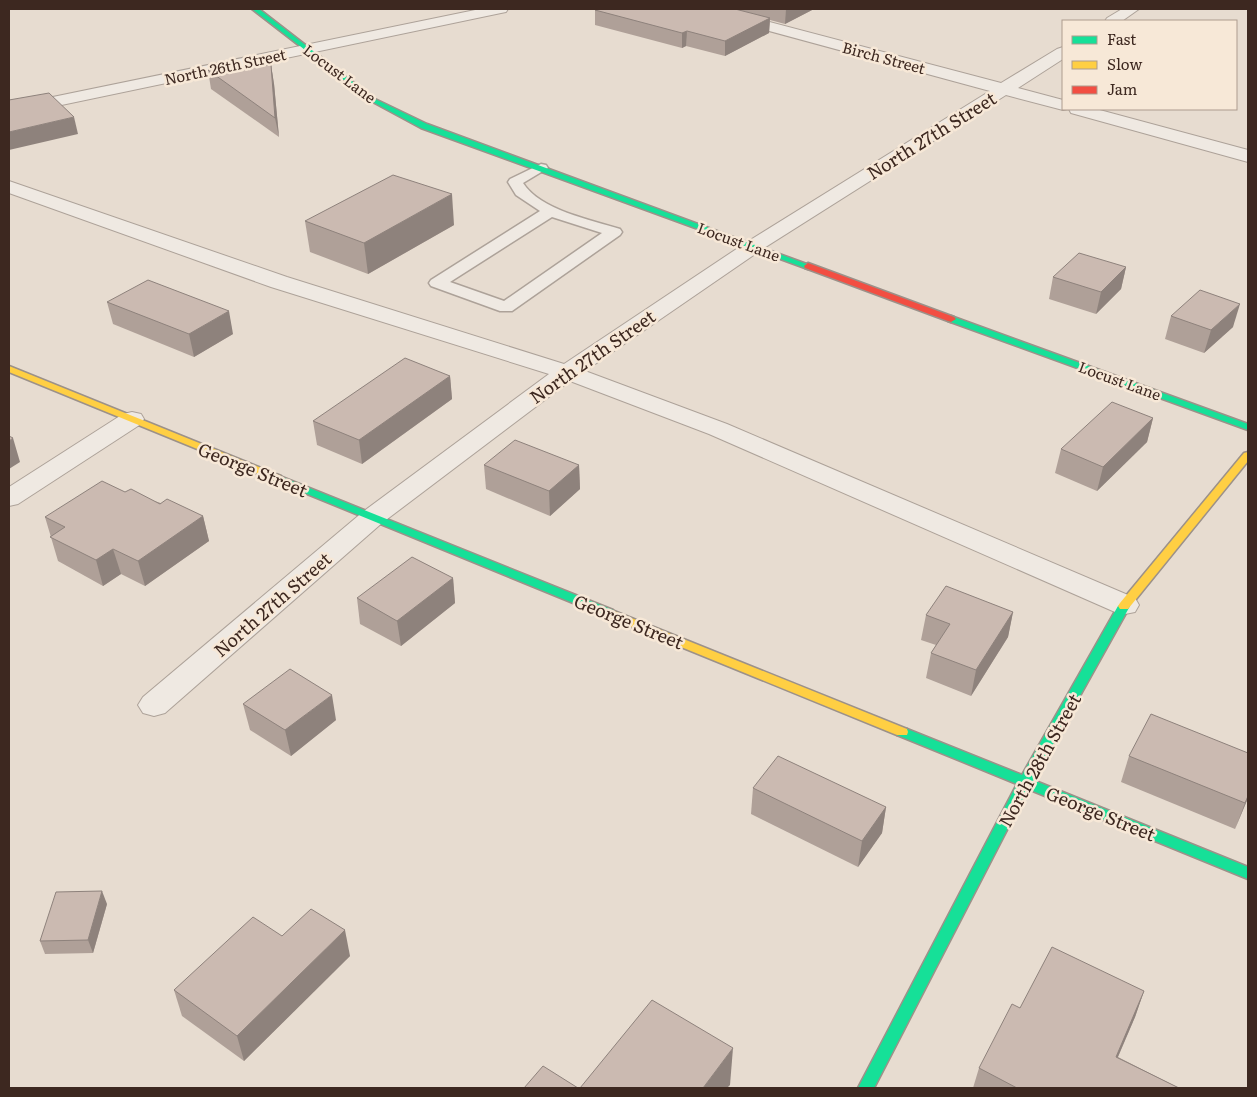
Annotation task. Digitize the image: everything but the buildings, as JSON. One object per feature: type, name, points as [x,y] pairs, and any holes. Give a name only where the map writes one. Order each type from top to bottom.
[{"type":"street","name":"Locust Lane","points":[[255,9],[373,100],[424,126],[1248,427]]},
{"type":"street","name":"North 26th Street","points":[[9,111],[500,9]]},
{"type":"street","name":"Birch Street","points":[[704,9],[1062,105]]},
{"type":"street","points":[[1114,20],[1132,9]]},
{"type":"street","name":"North 27th Street","points":[[154,705],[373,517],[567,372],[754,246],[1062,53]]},
{"type":"street","points":[[1081,110],[1248,156]]},
{"type":"street","points":[[9,187],[279,282],[567,372],[718,429],[1125,606]]},
{"type":"street","name":"George Street","points":[[9,369],[1248,873]]},
{"type":"street","points":[[9,498],[132,419]]},
{"type":"street","name":"North 28th Street","points":[[866,1088],[1025,782],[1125,606],[1248,455]]},
{"type":"lane","points":[[540,168],[515,182],[518,191],[531,201],[551,211],[614,232],[506,307],[437,283],[551,211]]},
{"type":"traffic: fast","points":[[255,9],[373,100],[424,126],[808,266]]},
{"type":"traffic: fast","points":[[951,319],[1248,427]]},
{"type":"traffic: fast","points":[[277,478],[609,613]]},
{"type":"traffic: fast","points":[[866,1088],[1025,781],[1124,606]]},
{"type":"traffic: fast","points":[[902,732],[1248,873]]},
{"type":"traffic: slow","points":[[9,369],[277,478]]},
{"type":"traffic: slow","points":[[1124,606],[1248,455]]},
{"type":"traffic: slow","points":[[609,613],[902,732]]},
{"type":"traffic: jam","points":[[808,266],[951,319]]}]
